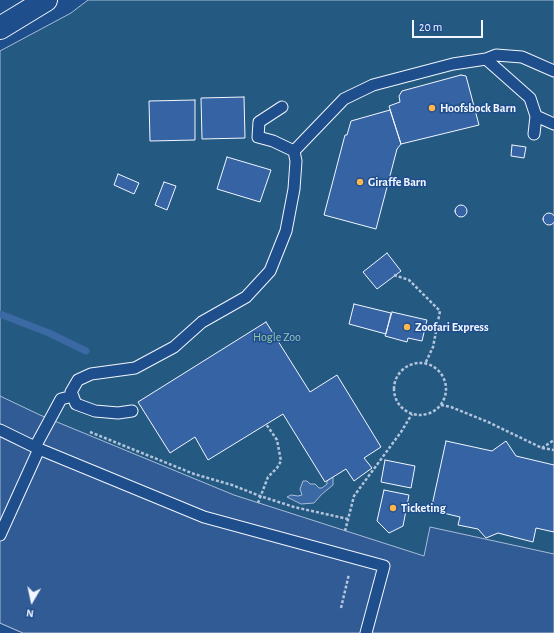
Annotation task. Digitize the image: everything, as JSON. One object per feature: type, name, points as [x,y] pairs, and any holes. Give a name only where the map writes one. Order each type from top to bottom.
[{"type":"street","points":[[0,28],[46,0]]},
{"type":"lane","points":[[294,151],[344,99],[373,85],[453,64],[486,59],[496,55],[522,56],[554,71]]},
{"type":"lane","points":[[486,59],[530,98],[536,116],[534,134]]},
{"type":"lane","points":[[282,107],[259,122],[258,137],[273,141],[294,151]]},
{"type":"lane","points":[[536,116],[554,124]]},
{"type":"lane","points":[[132,411],[118,413],[95,411],[76,404],[71,392],[78,380],[91,374],[136,368],[174,347],[202,322],[246,297],[270,271],[286,231],[294,189],[296,161],[294,151]]},
{"type":"lane","points":[[0,535],[37,448],[61,399],[73,396]]},
{"type":"lane","points":[[0,430],[37,448],[204,516],[384,566],[366,633]]},
{"type":"path","points":[[394,275],[408,280],[440,311],[434,348],[426,364]]},
{"type":"path","points":[[414,364],[426,364],[437,369],[444,380],[446,393],[441,405],[436,410],[425,415],[412,414],[404,411],[395,398],[393,390],[394,382],[397,375],[403,369],[414,364]]},
{"type":"path","points":[[441,405],[451,407],[488,422],[542,448],[554,450]]},
{"type":"path","points":[[345,531],[354,496],[401,432],[412,414]]},
{"type":"path","points":[[258,503],[268,477],[277,468],[281,461],[277,440],[266,424]]},
{"type":"path","points":[[90,432],[181,469],[232,485],[260,496],[294,507],[348,519]]},
{"type":"path","points":[[542,448],[554,440]]},
{"type":"path","points":[[342,608],[350,572]]},
{"type":"green space","name":"Hogle Zoo","points":[[88,0],[554,0],[554,633],[23,633],[0,623],[0,51],[71,13]]},
{"type":"shaded area","points":[[0,396],[40,415],[234,495],[424,556],[430,527],[554,554],[554,633],[23,633],[0,623]]},
{"type":"shaded area","points":[[333,476],[333,485],[314,503],[301,504],[287,497],[291,495],[302,495],[300,489],[303,481],[307,481],[310,484],[315,484],[319,488],[322,488]]},
{"type":"building","name":"Hoofsbock Barn","points":[[461,75],[466,76],[479,125],[401,144],[389,106],[400,102],[399,96],[402,91]]},
{"type":"building","points":[[244,97],[245,138],[202,139],[201,98]]},
{"type":"building","points":[[195,100],[195,140],[150,141],[149,101]]},
{"type":"building","name":"Giraffe Barn","points":[[390,110],[401,144],[397,149],[376,229],[324,215],[345,135],[347,135],[351,121]]},
{"type":"building","points":[[512,145],[526,147],[524,158],[511,156]]},
{"type":"building","points":[[227,157],[271,170],[260,202],[217,189]]},
{"type":"building","points":[[118,174],[139,183],[134,194],[114,185]]},
{"type":"building","points":[[164,182],[176,186],[167,210],[155,205]]},
{"type":"building","points":[[459,205],[463,205],[467,211],[463,217],[459,217],[455,213],[455,209]]},
{"type":"building","points":[[547,213],[551,213],[555,219],[551,225],[547,225],[543,221],[543,217]]},
{"type":"building","points":[[387,253],[401,271],[377,289],[363,272]]},
{"type":"building","points":[[354,304],[391,313],[386,334],[349,324]]},
{"type":"building","name":"Zoofari Express","points":[[392,312],[427,320],[422,341],[408,338],[407,342],[385,336]]},
{"type":"building","points":[[266,322],[310,392],[337,375],[381,447],[364,458],[372,468],[354,481],[346,469],[325,482],[283,414],[208,460],[195,437],[170,453],[138,402]]},
{"type":"building","points":[[446,441],[492,451],[506,441],[516,456],[554,465],[554,532],[536,528],[533,542],[498,533],[486,538],[478,529],[458,525],[460,517],[431,510]]},
{"type":"building","points":[[385,460],[415,466],[411,488],[381,482]]},
{"type":"building","name":"Ticketing","points":[[384,490],[409,495],[403,526],[389,533],[377,521]]},
{"type":"waterway","points":[[0,314],[49,333],[86,351]]},
{"type":"place","name":"Hoofsbock Barn","points":[[432,108]]},
{"type":"place","name":"Giraffe Barn","points":[[360,182]]},
{"type":"place","name":"Zoofari Express","points":[[407,327]]},
{"type":"place","name":"Ticketing","points":[[393,508]]}]
